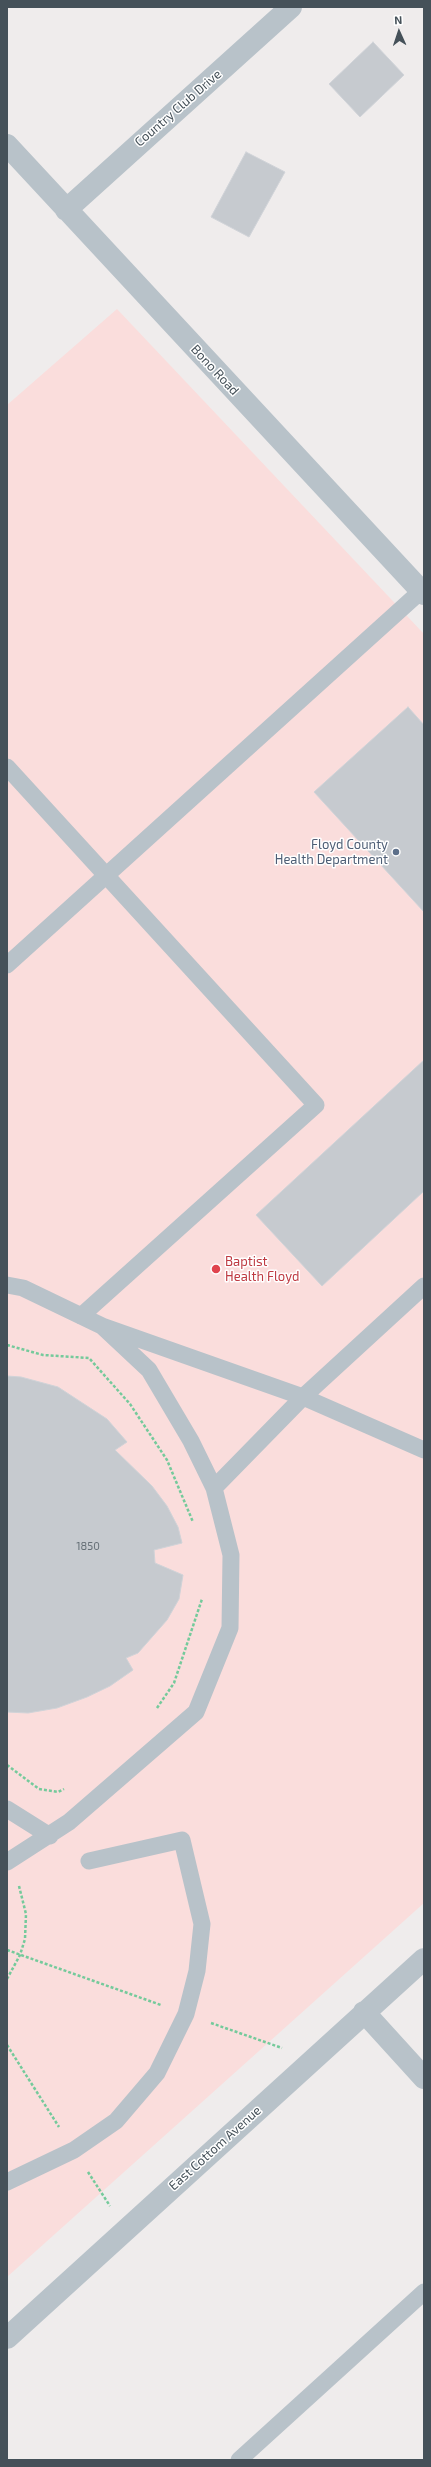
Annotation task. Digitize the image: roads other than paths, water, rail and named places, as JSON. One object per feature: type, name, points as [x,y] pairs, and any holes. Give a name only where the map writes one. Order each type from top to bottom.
[{"type":"street","name":"Country Club Drive","points":[[66,210],[291,7]]},
{"type":"street","name":"Bono Road","points":[[7,145],[423,592]]},
{"type":"street","name":"East Cottom Avenue","points":[[7,2338],[424,1959]]},
{"type":"street","points":[[364,2012],[424,2078]]},
{"type":"lane","points":[[7,965],[423,592]]},
{"type":"lane","points":[[7,767],[107,874],[316,1105],[81,1316]]},
{"type":"lane","points":[[7,1285],[24,1288],[102,1326],[303,1398],[424,1450]]},
{"type":"lane","points":[[214,1488],[303,1398],[424,1286]]},
{"type":"lane","points":[[7,1862],[50,1836],[196,1712],[230,1628],[231,1555],[214,1488],[191,1441],[149,1370],[102,1326]]},
{"type":"lane","points":[[7,1809],[50,1836]]},
{"type":"lane","points":[[7,2182],[74,2150],[116,2121],[157,2073],[186,2014],[197,1971],[202,1924],[182,1840],[89,1862]]},
{"type":"lane","points":[[239,2460],[424,2292]]},
{"type":"place","name":"Floyd County Health Department","points":[[396,852]]},
{"type":"place","name":"Baptist Health Floyd","points":[[216,1269]]}]
